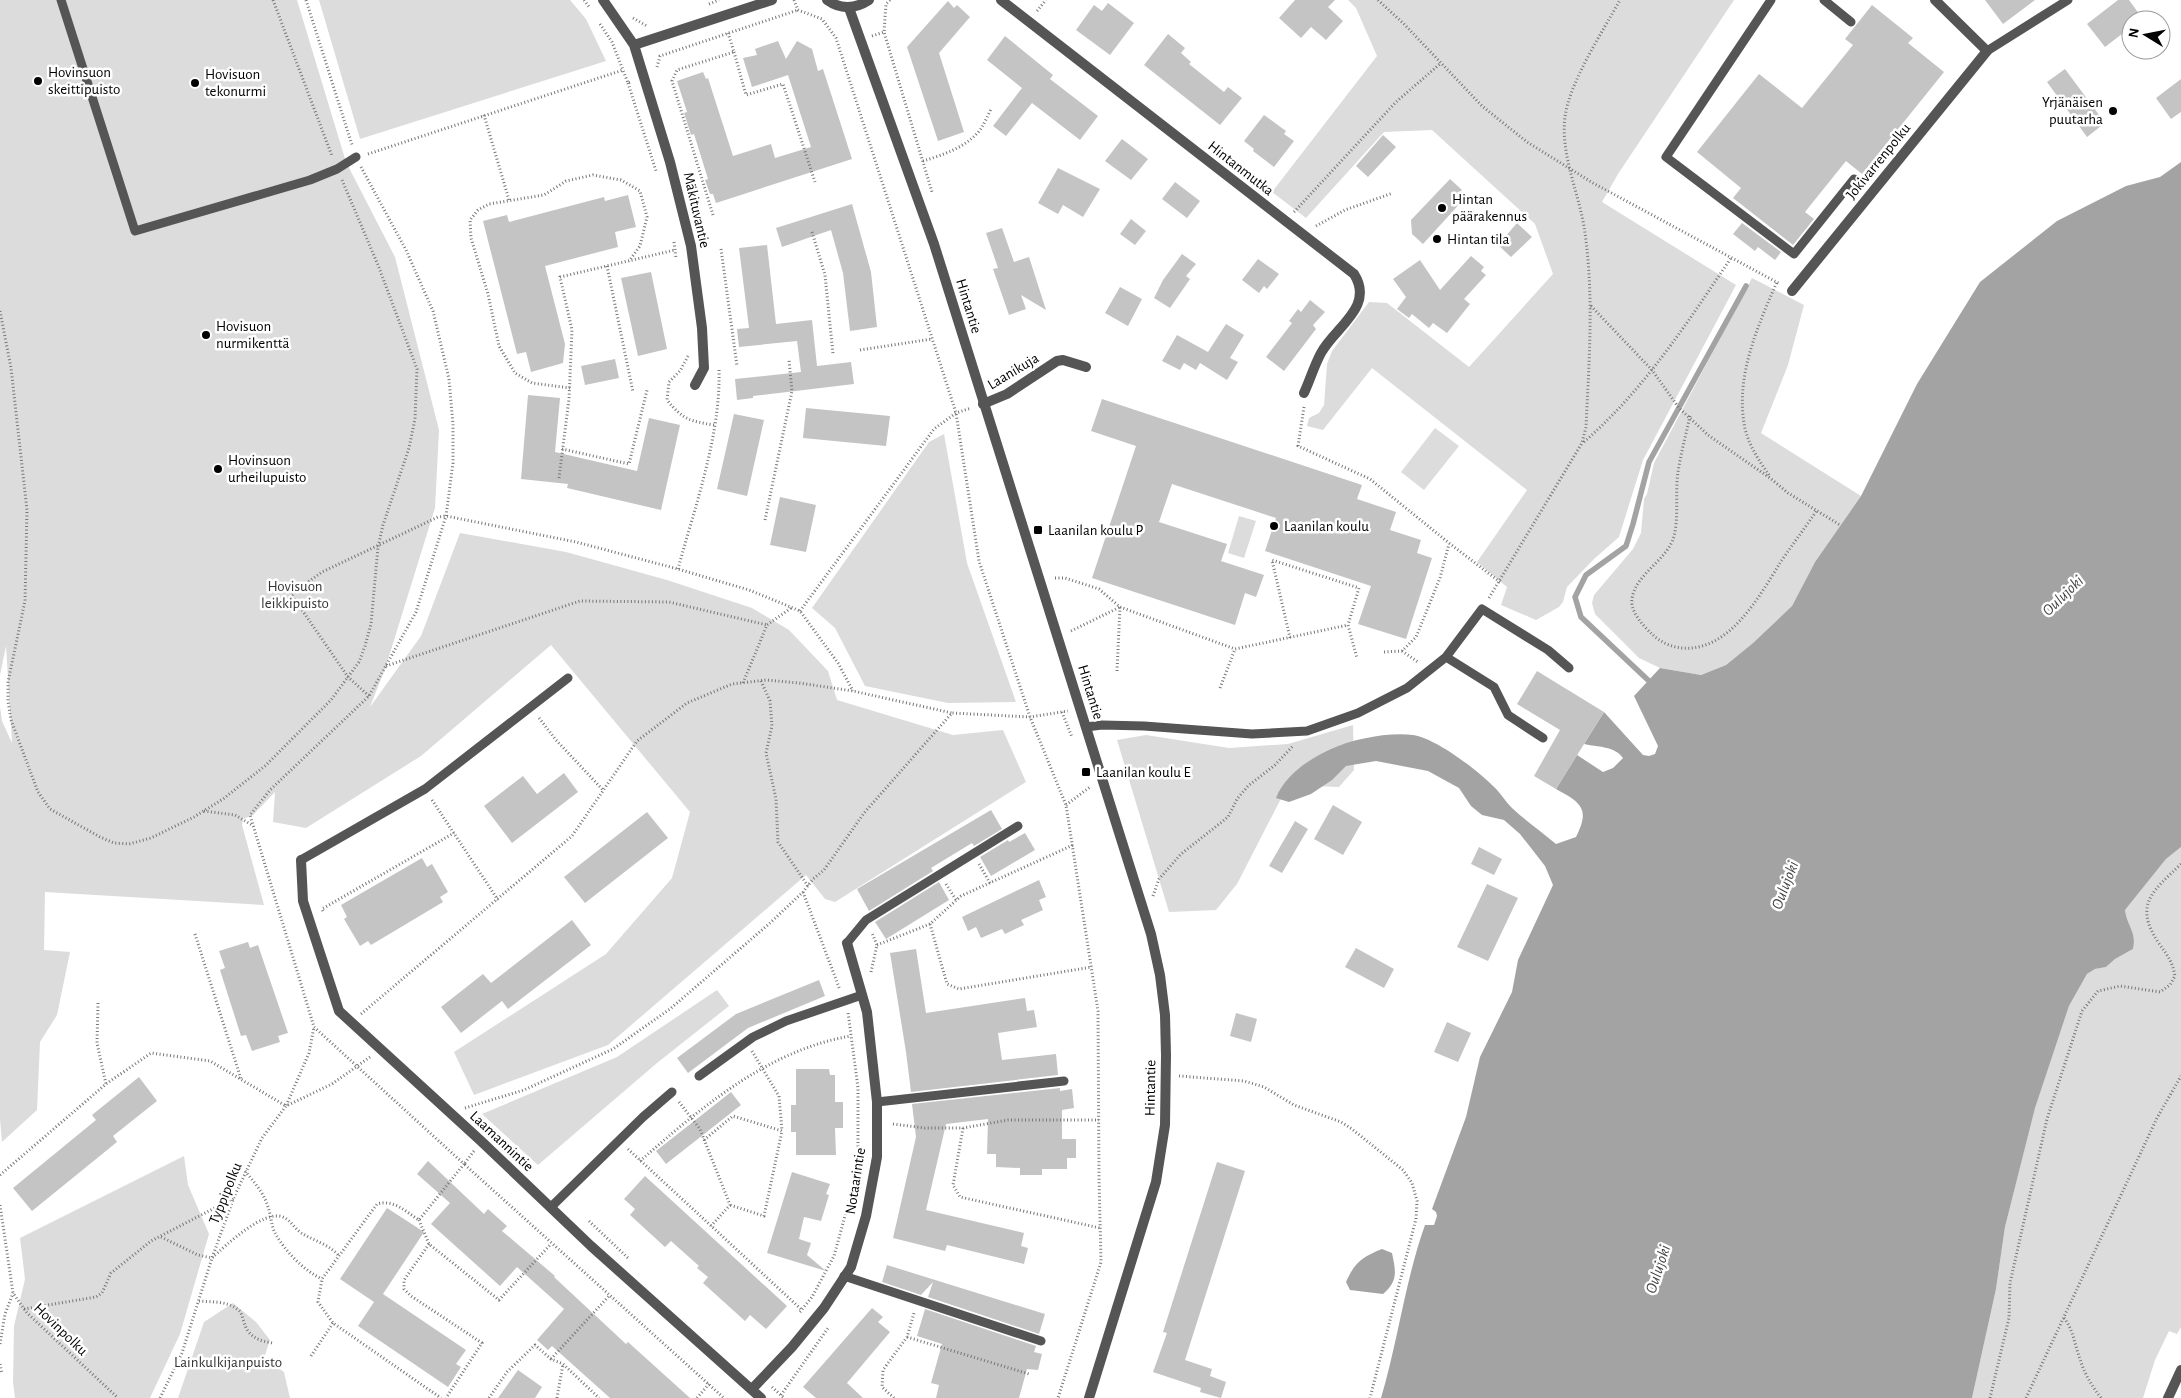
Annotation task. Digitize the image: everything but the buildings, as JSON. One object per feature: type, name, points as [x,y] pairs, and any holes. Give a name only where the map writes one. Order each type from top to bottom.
[{"type":"street","name":"Mäkituvantie","points":[[604,0],[634,45],[670,162],[691,246],[702,328],[704,368],[695,385]]},
{"type":"street","points":[[634,45],[772,0]]},
{"type":"street","points":[[827,0],[838,6],[849,8],[861,6],[869,0]]},
{"type":"street","name":"Hintanmutka","points":[[1001,0],[1354,274],[1360,286],[1361,294],[1356,310],[1322,352],[1304,393]]},
{"type":"street","points":[[1935,0],[1987,51]]},
{"type":"street","name":"Hintantie","points":[[849,8],[934,244],[1151,934],[1160,974],[1165,1015],[1166,1055],[1164,1125],[1156,1182],[1089,1398]]},
{"type":"street","name":"Jokivarrenpolku","points":[[1792,291],[1987,51]]},
{"type":"street","name":"Laanikuja","points":[[984,404],[1007,394],[1057,362],[1063,360],[1086,368]]},
{"type":"street","name":"Laamannintie","points":[[302,860],[303,901],[339,1011],[551,1208],[761,1398]]},
{"type":"street","name":"Notaarintie","points":[[752,1390],[792,1347],[824,1308],[851,1267],[866,1216],[876,1158],[877,1102],[866,1012],[847,943]]},
{"type":"street","points":[[2168,1398],[2181,1370]]},
{"type":"lane","points":[[62,0],[135,231],[310,180],[337,169],[356,157]]},
{"type":"lane","points":[[1771,0],[1666,156],[1794,254],[1854,179]]},
{"type":"lane","points":[[1824,0],[1851,22]]},
{"type":"lane","points":[[1987,51],[2068,0]]},
{"type":"lane","points":[[1086,727],[1102,725],[1144,726],[1252,734],[1307,731],[1358,713],[1407,688],[1446,657],[1482,609],[1548,650],[1569,668]]},
{"type":"lane","points":[[1446,657],[1494,687],[1508,715],[1543,738]]},
{"type":"lane","points":[[302,860],[424,789],[568,678]]},
{"type":"lane","points":[[847,943],[866,920],[1018,826]]},
{"type":"lane","points":[[699,1076],[746,1041],[786,1021],[844,1000],[862,996]]},
{"type":"lane","points":[[877,1102],[1064,1081]]},
{"type":"lane","points":[[551,1208],[618,1140],[672,1092]]},
{"type":"lane","points":[[844,1276],[1041,1341]]},
{"type":"path","points":[[0,310],[11,368],[27,510],[25,602],[11,664],[8,701],[11,720],[38,792],[50,809],[114,843],[130,844],[151,838],[203,811],[223,799],[265,766],[331,700],[359,662],[371,624],[378,547],[395,485],[409,448],[415,418],[417,369],[378,265],[337,169],[273,0]]},
{"type":"path","points":[[270,790],[370,696],[416,612],[446,516],[453,462],[453,425],[449,379],[433,311],[406,250],[356,157],[306,0]]},
{"type":"path","points":[[584,0],[594,14]]},
{"type":"path","points":[[794,0],[798,10]]},
{"type":"path","points":[[1378,0],[1404,24],[1482,106],[1527,142],[1571,168],[1593,184],[1792,291]]},
{"type":"path","points":[[1482,609],[1582,443],[1586,427],[1591,306],[1586,233],[1564,128],[1570,95],[1620,0]]},
{"type":"path","points":[[628,83],[656,74],[660,56],[798,10],[822,19],[836,38],[956,414],[979,562],[1030,717],[1066,805],[1073,844],[1098,1011],[1101,1262],[1058,1398]]},
{"type":"path","points":[[598,21],[612,42],[628,83],[659,180]]},
{"type":"path","points":[[728,34],[746,95],[782,84],[814,182]]},
{"type":"path","points":[[713,215],[672,81],[677,70],[734,52]]},
{"type":"path","points":[[1285,222],[1396,102],[1441,64]]},
{"type":"path","points":[[356,157],[622,70]]},
{"type":"path","points":[[923,161],[947,153],[966,142],[982,128],[991,109]]},
{"type":"path","points":[[484,115],[509,200]]},
{"type":"path","points":[[570,388],[532,382],[515,372],[500,346],[488,294],[471,238],[470,220],[478,210],[488,204],[544,195],[566,181],[593,175],[621,180],[640,191],[647,217],[640,246],[629,261]]},
{"type":"path","points":[[1304,236],[1312,229],[1345,210],[1392,193]]},
{"type":"path","points":[[812,232],[825,275],[833,354]]},
{"type":"path","points":[[672,233],[678,267]]},
{"type":"path","points":[[721,249],[738,366]]},
{"type":"path","points":[[559,478],[570,388],[572,330],[560,277],[675,250]]},
{"type":"path","points":[[1582,443],[1612,418],[1652,370],[1731,258]]},
{"type":"path","points":[[607,266],[633,392]]},
{"type":"path","points":[[1770,478],[1752,448],[1744,424],[1742,397],[1745,376],[1759,322],[1777,282]]},
{"type":"path","points":[[1591,306],[1652,370],[1679,408],[1690,416],[1708,435],[1770,478],[1788,493],[1840,525]]},
{"type":"path","points":[[860,350],[932,339]]},
{"type":"path","points":[[689,354],[680,370],[669,382],[667,400],[678,414],[692,421],[714,425]]},
{"type":"path","points":[[765,520],[792,391],[789,360]]},
{"type":"path","points":[[562,449],[629,464],[647,390]]},
{"type":"path","points":[[1304,393],[1298,446],[1370,479],[1500,582]]},
{"type":"path","points":[[800,611],[934,428],[956,414],[984,404]]},
{"type":"path","points":[[1690,416],[1678,472],[1674,538],[1640,582],[1632,599],[1632,607],[1639,619],[1661,642],[1674,647],[1692,649],[1709,645],[1723,637],[1761,595],[1780,563],[1817,510]]},
{"type":"path","points":[[370,696],[348,677],[291,594],[322,572],[378,547],[438,516],[576,542],[749,590],[800,611],[838,664],[853,691]]},
{"type":"path","points":[[1402,651],[1416,637],[1440,578],[1449,543]]},
{"type":"path","points":[[1290,638],[1272,560],[1359,588],[1348,625],[1357,658]]},
{"type":"path","points":[[1055,578],[1065,578],[1099,589],[1120,606],[1235,649],[1348,625]]},
{"type":"path","points":[[386,666],[580,601],[669,602],[767,625]]},
{"type":"path","points":[[1071,630],[1120,606]]},
{"type":"path","points":[[1117,671],[1120,606]]},
{"type":"path","points":[[743,683],[767,625],[791,608]]},
{"type":"path","points":[[1220,688],[1235,649]]},
{"type":"path","points":[[1384,652],[1402,651],[1431,669]]},
{"type":"path","points":[[360,1014],[572,836],[637,741],[687,703],[732,684],[761,681],[799,683],[853,691],[952,713],[1030,717],[1081,710]]},
{"type":"path","points":[[761,681],[770,701],[772,726],[766,753],[776,799],[778,842],[808,886]]},
{"type":"path","points":[[531,708],[556,740],[603,790]]},
{"type":"path","points":[[1062,712],[1072,738]]},
{"type":"path","points":[[813,879],[824,870],[864,813],[952,713]]},
{"type":"path","points":[[1153,898],[1159,879],[1181,854],[1228,817],[1237,799],[1248,786],[1276,765],[1307,731]]},
{"type":"path","points":[[1066,805],[1090,788],[1088,780]]},
{"type":"path","points":[[424,789],[498,900]]},
{"type":"path","points":[[203,811],[235,815],[253,825]]},
{"type":"path","points":[[322,909],[454,833]]},
{"type":"path","points":[[877,945],[930,924],[961,896],[1073,844]]},
{"type":"path","points":[[974,854],[990,882]]},
{"type":"path","points":[[1990,1398],[2009,1318],[2010,1283],[2047,1119],[2082,1011],[2098,991],[2120,986],[2160,992],[2170,985],[2175,976],[2172,960],[2146,921],[2148,902],[2156,888],[2181,864]]},
{"type":"path","points":[[940,875],[956,900]]},
{"type":"path","points":[[796,1317],[812,1297],[834,1256],[858,1168],[858,1088],[847,1007],[803,892]]},
{"type":"path","points":[[930,924],[947,984],[959,989],[1092,967]]},
{"type":"path","points":[[195,934],[241,1080]]},
{"type":"path","points":[[98,1003],[97,1043],[106,1084]]},
{"type":"path","points":[[0,1176],[106,1084],[151,1053],[210,1061],[286,1106],[309,1053],[314,1027]]},
{"type":"path","points":[[640,1161],[726,1090],[763,1069],[823,1041],[851,1036]]},
{"type":"path","points":[[730,1205],[764,1216],[782,1131],[779,1096],[746,1041]]},
{"type":"path","name":"Typpipolku","points":[[160,1398],[182,1353],[212,1258],[234,1197],[262,1138],[286,1106],[332,1084],[379,1050]]},
{"type":"path","points":[[1178,1076],[1244,1081],[1264,1086],[1294,1105],[1341,1122],[1352,1129],[1403,1170],[1412,1183],[1417,1201],[1416,1219],[1370,1398]]},
{"type":"path","points":[[2026,1398],[2157,1118],[2181,1076]]},
{"type":"path","points":[[672,1092],[700,1129],[730,1205]]},
{"type":"path","points":[[704,1140],[733,1116],[782,1131]]},
{"type":"path","points":[[893,1124],[925,1128],[963,1128],[1008,1120],[1099,1120]]},
{"type":"path","points":[[963,1128],[953,1185],[960,1197],[1100,1228]]},
{"type":"path","points":[[618,1140],[802,1310]]},
{"type":"path","points":[[419,1220],[464,1164]]},
{"type":"path","points":[[245,1171],[259,1187],[268,1206],[275,1233],[299,1263],[313,1275],[322,1279]]},
{"type":"path","points":[[24,1309],[96,1298],[102,1293],[111,1273],[152,1241],[210,1208],[234,1197]]},
{"type":"path","points":[[441,1398],[333,1324],[318,1302],[322,1279],[377,1204],[383,1202],[394,1204],[419,1220],[430,1244],[499,1300],[551,1244]]},
{"type":"path","name":"Hovinpolku","points":[[0,1205],[13,1293],[24,1309],[118,1398]]},
{"type":"path","points":[[711,1226],[730,1205]]},
{"type":"path","points":[[160,1237],[198,1255],[212,1258],[252,1226],[270,1218],[281,1216],[288,1220],[298,1231],[333,1249],[339,1256]]},
{"type":"path","points":[[430,1244],[404,1280],[404,1289],[482,1343],[446,1398]]},
{"type":"path","points":[[0,1344],[5,1314],[13,1293]]},
{"type":"path","points":[[551,1359],[609,1296]]},
{"type":"path","points":[[894,1398],[882,1386],[883,1370],[907,1337],[918,1301]]},
{"type":"path","points":[[199,1302],[228,1304],[238,1309],[242,1314],[248,1332],[255,1339],[274,1343]]},
{"type":"path","points":[[2064,1318],[2092,1387],[2101,1398]]},
{"type":"path","points":[[311,1356],[333,1324]]},
{"type":"path","points":[[907,1337],[1029,1374]]},
{"type":"path","points":[[489,1398],[507,1372],[534,1345],[551,1359],[563,1364],[600,1398]]},
{"type":"path","points":[[0,1364],[2,1374]]},
{"type":"path","points":[[557,1398],[563,1364]]},
{"type":"path","points":[[697,1398],[709,1384]]},
{"type":"green space","name":"Hovinsuon urheilupuisto","points":[[0,0],[297,0],[346,162],[395,257],[439,430],[435,508],[386,666],[370,707],[421,636],[460,533],[566,552],[667,580],[752,608],[789,630],[828,671],[837,700],[953,735],[1003,730],[1026,782],[835,902],[825,899],[806,875],[608,1045],[474,1095],[454,1052],[606,954],[672,878],[690,812],[551,645],[421,756],[306,828],[273,822],[275,792],[253,815],[243,819],[242,825],[264,905],[45,892],[44,950],[70,952],[57,1015],[40,1042],[37,1110],[2,1142],[0,1119],[0,707],[2,721],[12,743],[6,646],[0,675]]},
{"type":"green space","points":[[319,0],[570,0],[586,19],[606,61],[360,139]]},
{"type":"green space","points":[[1348,0],[1734,0],[1618,174],[1602,202],[1736,285],[1643,460],[1619,537],[1567,587],[1563,602],[1559,607],[1536,620],[1501,605],[1507,587],[1477,562],[1527,490],[1372,368],[1323,430],[1307,426],[1309,418],[1319,413],[1324,405],[1327,364],[1332,351],[1369,302],[1387,303],[1469,367],[1553,274],[1535,224],[1432,130],[1384,132],[1306,218],[1272,192],[1377,56],[1356,8]]},
{"type":"green space","points":[[1752,278],[1804,305],[1788,365],[1761,433],[1861,496],[1815,562],[1792,606],[1753,643],[1726,665],[1701,675],[1660,668],[1639,658],[1595,614],[1592,603],[1594,595],[1633,549],[1641,533],[1644,499],[1647,494],[1654,463]]},
{"type":"green space","points":[[1435,428],[1459,446],[1424,490],[1401,472]]},
{"type":"green space","points":[[944,434],[967,563],[1016,702],[948,703],[865,686],[835,628],[812,608],[929,442]]},
{"type":"green space","points":[[1239,516],[1256,521],[1244,558],[1228,553]]},
{"type":"green space","points":[[1353,725],[1354,770],[1339,787],[1288,785],[1237,884],[1216,910],[1169,912],[1117,740],[1146,735],[1229,748],[1288,744]]},
{"type":"green space","points":[[2181,847],[2181,1327],[2177,1334],[2169,1331],[2155,1360],[2143,1398],[1972,1398],[1996,1289],[2005,1227],[2035,1107],[2069,1006],[2087,974],[2095,969],[2106,967],[2115,959],[2133,949],[2133,933],[2125,910],[2166,859]]},
{"type":"green space","points":[[717,990],[729,1006],[657,1063],[538,1165],[482,1114],[617,1057]]},
{"type":"green space","points":[[184,1156],[188,1185],[209,1234],[180,1334],[150,1398],[15,1398],[13,1382],[14,1326],[25,1279],[20,1238]]},
{"type":"green space","name":"Lainkulkijanpuisto","points":[[233,1303],[256,1322],[270,1340],[264,1358],[284,1372],[290,1398],[178,1398],[204,1322]]},
{"type":"water","name":"Oulujoki","points":[[2181,162],[2181,847],[2166,859],[2125,910],[2133,933],[2133,949],[2115,959],[2106,967],[2095,969],[2087,974],[2069,1006],[2035,1108],[2005,1227],[1996,1289],[1972,1398],[1381,1398],[1418,1246],[1425,1225],[1434,1225],[1437,1216],[1436,1212],[1432,1209],[1466,1117],[1480,1057],[1512,992],[1518,960],[1553,885],[1545,866],[1520,834],[1504,820],[1482,815],[1471,806],[1459,788],[1428,771],[1376,761],[1346,766],[1332,780],[1311,794],[1289,802],[1276,798],[1285,782],[1314,758],[1350,742],[1371,737],[1413,735],[1432,742],[1466,763],[1485,778],[1512,808],[1556,844],[1576,837],[1582,820],[1583,813],[1581,808],[1572,798],[1556,789],[1577,755],[1603,772],[1613,768],[1623,758],[1611,749],[1584,744],[1604,712],[1643,755],[1655,754],[1658,746],[1634,696],[1660,668],[1701,675],[1726,665],[1753,643],[1792,606],[1815,562],[1861,496],[1917,384],[1980,282],[2057,221],[2126,186],[2160,177]]},
{"type":"water","points":[[1382,1249],[1392,1253],[1394,1266],[1395,1276],[1388,1289],[1383,1294],[1350,1290],[1346,1282],[1356,1265],[1364,1258]]},
{"type":"waterway","points":[[1649,681],[1581,617],[1575,597],[1586,575],[1626,546],[1649,462],[1746,286]]},
{"type":"place","name":"Hovinsuon skeittipuisto","points":[[38,81]]},
{"type":"place","name":"Hovisuon tekonurmi","points":[[195,83]]},
{"type":"place","name":"Yrjänäisen puutarha","points":[[2113,111]]},
{"type":"place","name":"Hintan päärakennus","points":[[1442,208]]},
{"type":"place","name":"Hintan tila","points":[[1437,239]]},
{"type":"place","name":"Hovisuon nurmikenttä","points":[[206,335]]},
{"type":"place","name":"Hovinsuon urheilupuisto","points":[[218,469]]},
{"type":"place","name":"Laanilan koulu","points":[[1274,526]]},
{"type":"place","name":"Laanilan koulu P","points":[[1038,530]]},
{"type":"place","name":"Laanilan koulu E","points":[[1086,772]]},
{"type":"park label","name":"Hovisuon leikkipuisto","points":[[295,594]]}]
